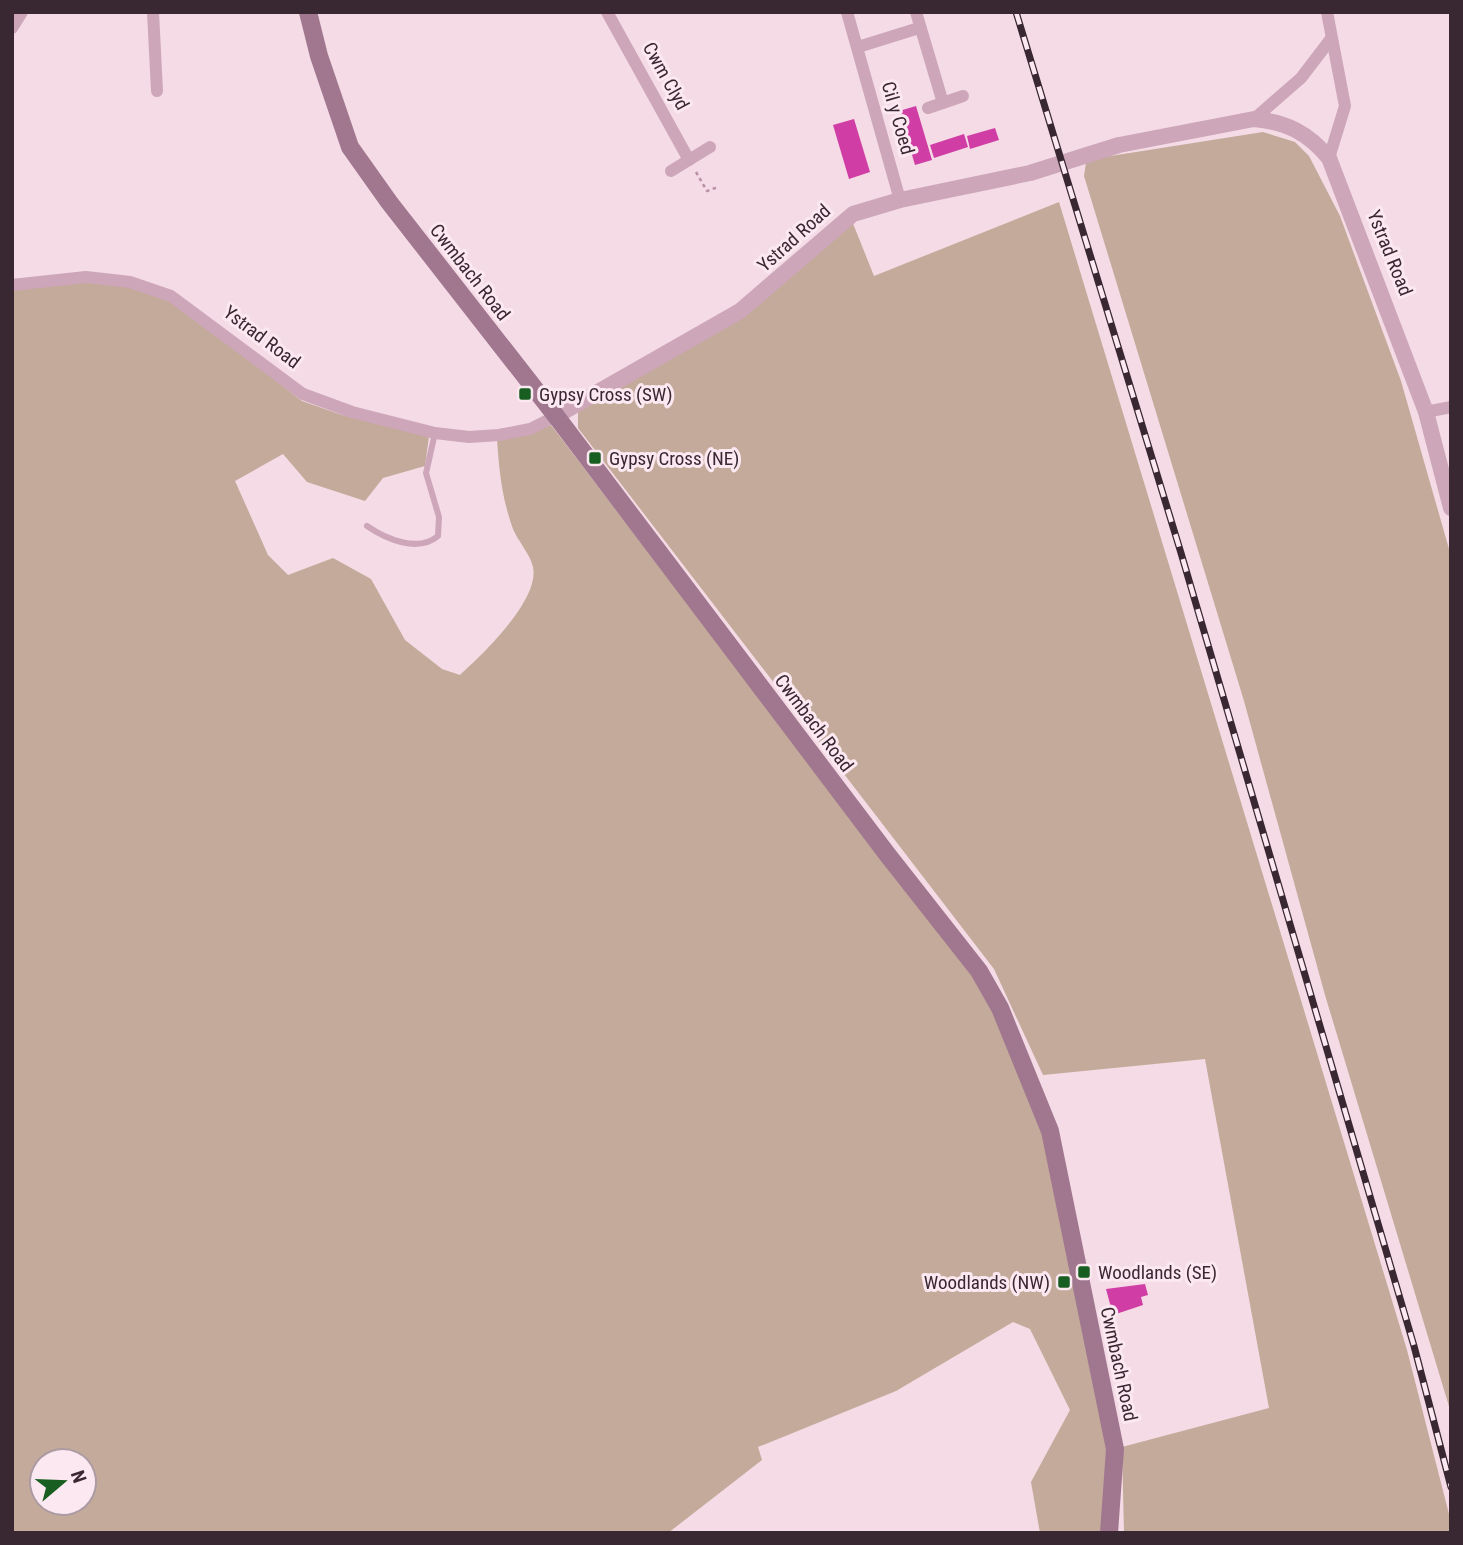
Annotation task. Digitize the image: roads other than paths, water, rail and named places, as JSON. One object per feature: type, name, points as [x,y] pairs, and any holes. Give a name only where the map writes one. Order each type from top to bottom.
[{"type":"main road","name":"Cwmbach Road","points":[[308,12],[319,56],[350,147],[389,202],[556,416],[887,854],[979,971],[1000,1008],[1052,1144],[1115,1449],[1109,1533]]},
{"type":"street","points":[[12,28],[22,12]]},
{"type":"street","points":[[153,12],[163,74],[157,91]]},
{"type":"street","name":"Cwm Clyd","points":[[607,12],[689,160]]},
{"type":"street","name":"Cil y Coed","points":[[847,12],[900,200]]},
{"type":"street","points":[[916,12],[943,103]]},
{"type":"street","points":[[1327,12],[1330,40],[1345,106],[1329,158]]},
{"type":"street","points":[[858,47],[919,28]]},
{"type":"street","points":[[1254,119],[1301,78],[1330,40]]},
{"type":"street","name":"Cil y Coed","points":[[928,108],[963,96]]},
{"type":"street","name":"Ystrad Road","points":[[12,285],[86,277],[130,282],[171,296],[303,394],[352,412],[435,433],[469,438],[499,435],[530,429],[556,416],[740,311],[853,214],[900,200],[1030,173],[1119,145],[1254,119],[1286,124],[1301,131],[1329,158],[1426,412],[1451,508]]},
{"type":"street","points":[[671,171],[710,147]]},
{"type":"street","points":[[1426,412],[1451,407]]},
{"type":"lane","points":[[367,526],[393,541],[425,543],[438,536],[439,517],[426,472],[435,433]]},
{"type":"railway","points":[[1016,12],[1181,553],[1414,1346],[1451,1487]]},
{"type":"place","name":"Gypsy Cross (SW)","points":[[525,394]]},
{"type":"place","name":"Gypsy Cross (NE)","points":[[595,458]]},
{"type":"place","name":"Woodlands (SE)","points":[[1084,1272]]},
{"type":"place","name":"Woodlands (NW)","points":[[1064,1282]]}]
